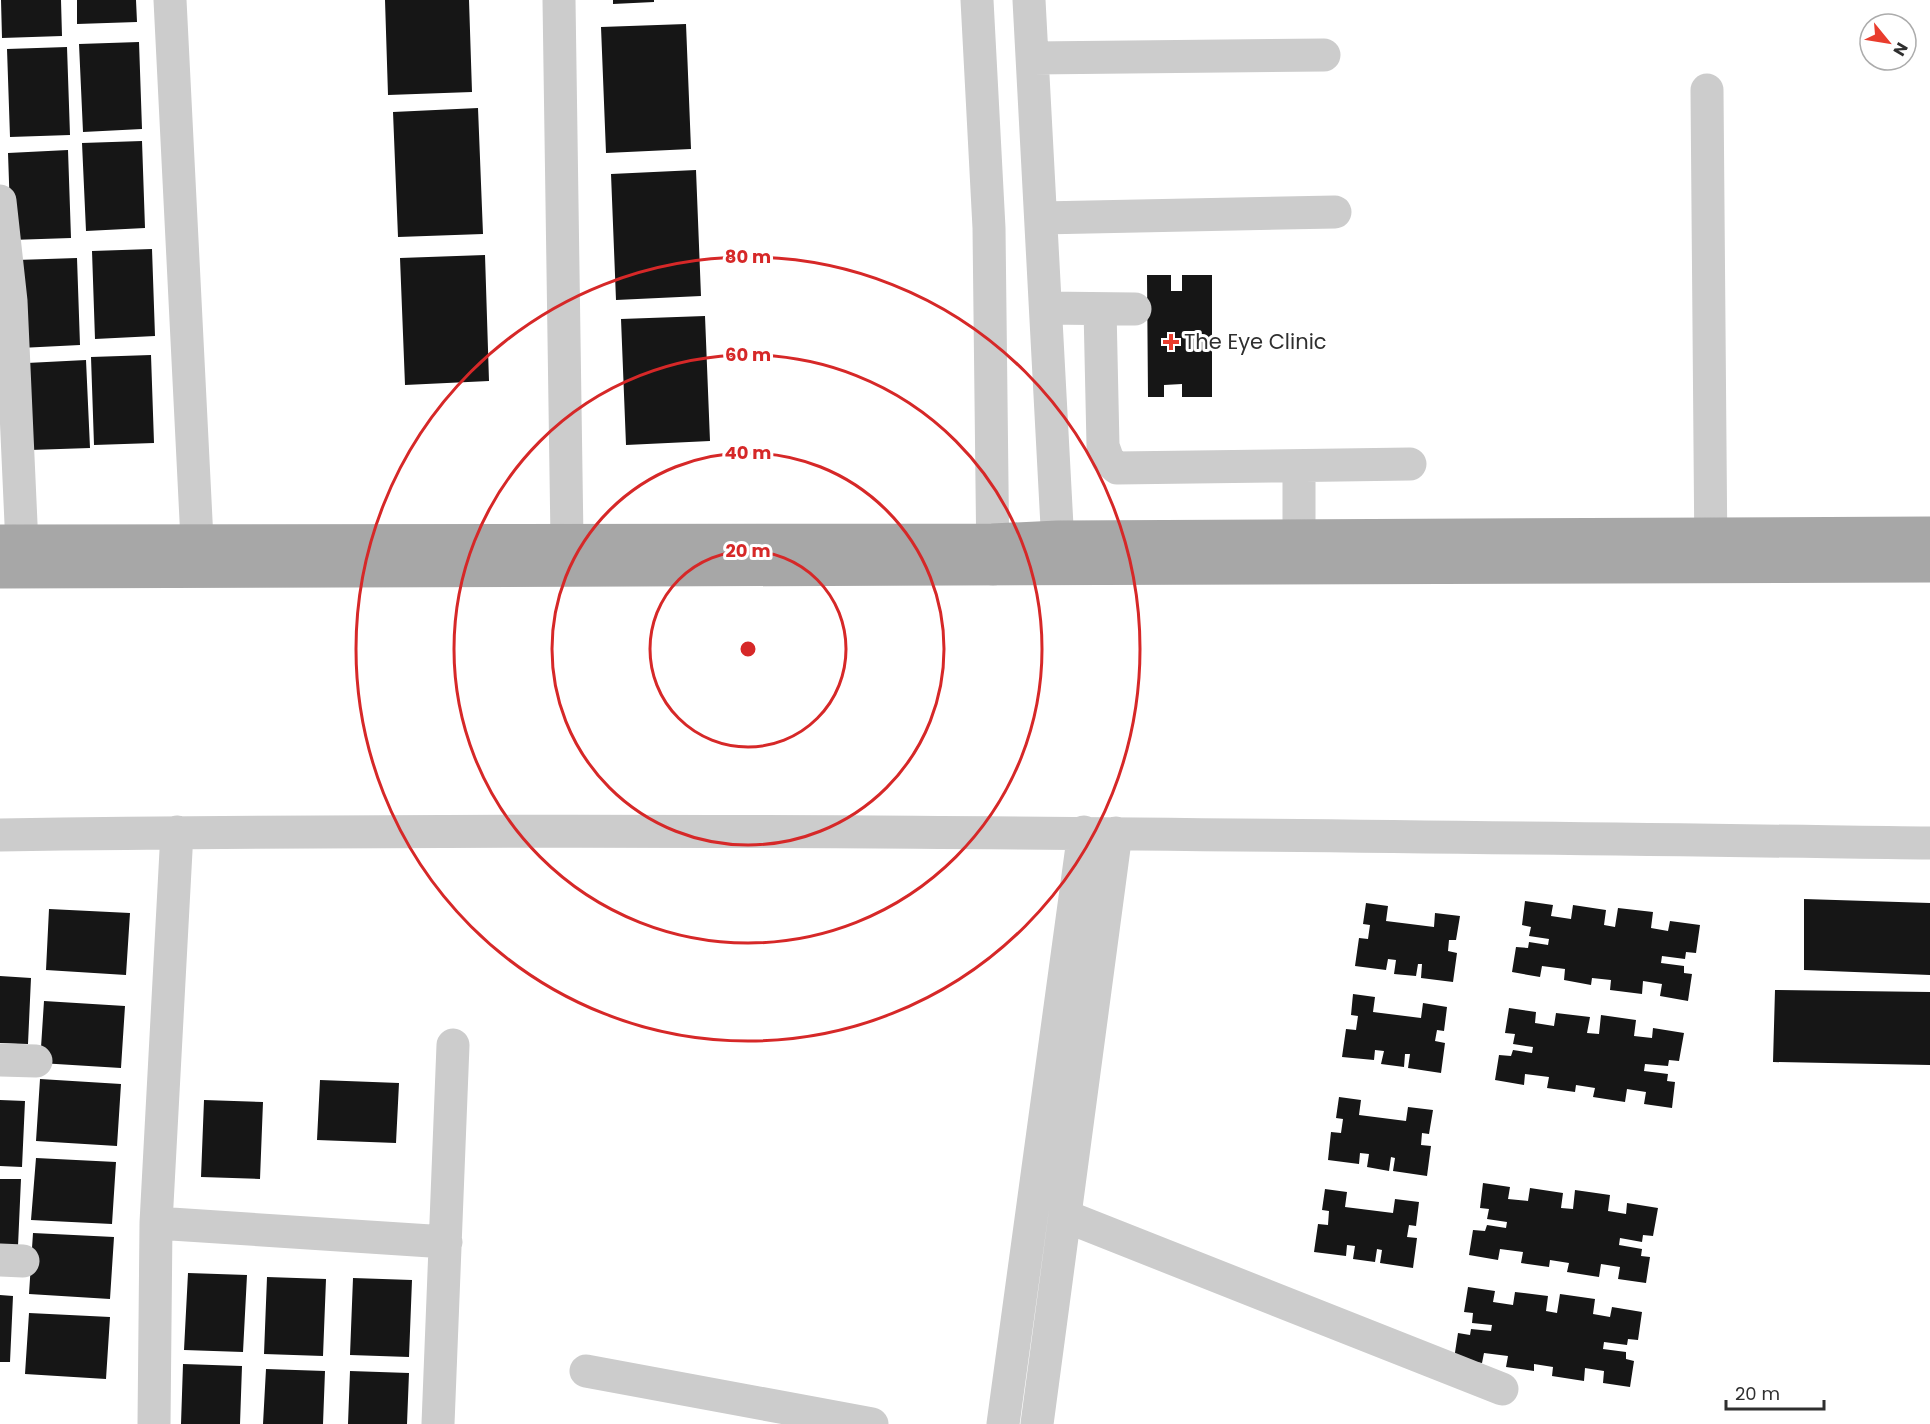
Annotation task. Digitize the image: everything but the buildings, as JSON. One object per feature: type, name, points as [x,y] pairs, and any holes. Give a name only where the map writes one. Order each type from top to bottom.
[{"type":"main road","points":[[1058,552],[1711,550],[1930,533]]},
{"type":"main road","points":[[11,556],[992,555],[1299,536],[1711,550],[1930,566]]},
{"type":"main road","points":[[11,556],[196,540],[567,540],[992,555]]},
{"type":"street","points":[[171,0],[196,540]]},
{"type":"street","points":[[559,0],[567,540]]},
{"type":"street","points":[[977,0],[989,228],[992,555]]},
{"type":"street","points":[[1029,0],[1058,552]]},
{"type":"street","points":[[1033,58],[1324,54]]},
{"type":"street","points":[[1707,90],[1711,550]]},
{"type":"street","points":[[0,201],[6,301],[11,556]]},
{"type":"street","points":[[1041,218],[1335,212]]},
{"type":"street","points":[[1046,308],[1135,309]]},
{"type":"street","points":[[1100,309],[1103,446],[1108,460],[1117,468],[1410,464]]},
{"type":"street","points":[[1299,466],[1299,536]]},
{"type":"street","points":[[154,1424],[156,1223],[177,832]]},
{"type":"street","points":[[0,835],[177,832],[1084,832],[1930,843]]},
{"type":"street","points":[[1003,1424],[1084,832]]},
{"type":"street","points":[[1037,1424],[1116,833]]},
{"type":"street","points":[[438,1424],[453,1046]]},
{"type":"street","points":[[0,1060],[36,1061]]},
{"type":"street","points":[[1065,1216],[1502,1389]]},
{"type":"street","points":[[156,1223],[446,1242]]},
{"type":"street","points":[[586,1371],[872,1424]]},
{"type":"place","name":"The Eye Clinic","points":[[1171,342]]}]
